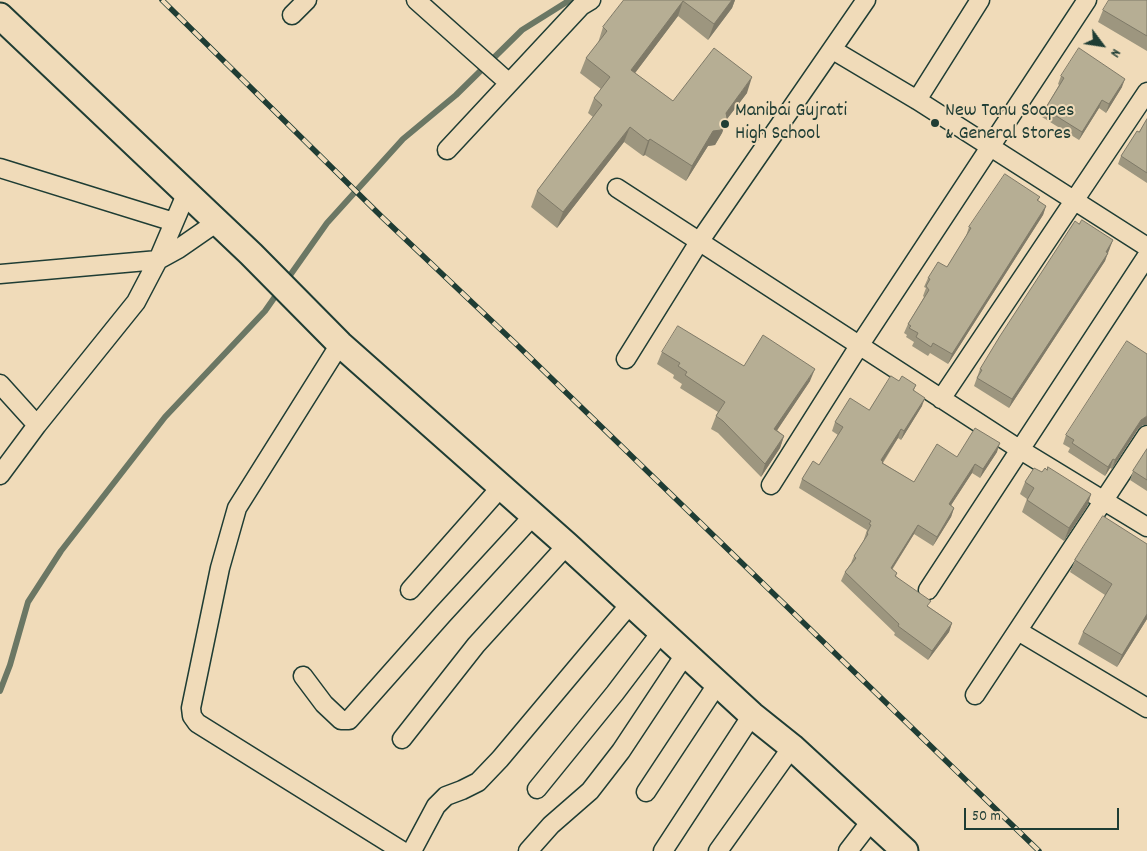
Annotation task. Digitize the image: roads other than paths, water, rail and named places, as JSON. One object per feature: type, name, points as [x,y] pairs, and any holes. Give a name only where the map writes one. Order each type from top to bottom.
[{"type":"street","points":[[292,15],[307,0]]},
{"type":"street","points":[[416,0],[506,81]]},
{"type":"street","points":[[447,150],[506,81],[581,6],[591,0]]},
{"type":"street","points":[[626,359],[699,242],[866,0]]},
{"type":"street","points":[[917,100],[980,0]]},
{"type":"street","points":[[771,485],[859,346],[1087,0]]},
{"type":"street","points":[[0,16],[187,192],[340,344],[567,545],[752,715],[792,747],[905,851]]},
{"type":"street","points":[[833,50],[917,100],[1147,247]]},
{"type":"street","points":[[941,399],[1147,92]]},
{"type":"street","points":[[0,168],[174,222]]},
{"type":"street","points":[[617,188],[941,399],[1147,527]]},
{"type":"street","points":[[3,464],[37,425],[136,302],[158,260],[187,192]]},
{"type":"street","points":[[0,274],[158,260],[178,249],[217,222]]},
{"type":"street","points":[[928,590],[1147,256]]},
{"type":"street","points":[[340,344],[237,508],[220,568],[191,708],[192,716],[197,723],[413,850],[441,800],[478,782],[500,759],[631,603]]},
{"type":"street","points":[[0,384],[37,425]]},
{"type":"street","points":[[976,695],[1147,435]]},
{"type":"street","points":[[410,590],[501,487]]},
{"type":"street","points":[[303,676],[332,713],[341,720],[349,720],[533,516]]},
{"type":"street","points":[[402,739],[476,645],[567,545]]},
{"type":"street","points":[[537,789],[615,693],[662,631]]},
{"type":"street","points":[[1018,631],[1147,708]]},
{"type":"street","points":[[528,851],[551,824],[590,791],[621,751],[686,653]]},
{"type":"street","points":[[646,792],[718,684]]},
{"type":"street","points":[[663,851],[752,715]]},
{"type":"street","points":[[718,851],[792,747]]},
{"type":"street","points":[[848,851],[871,821]]},
{"type":"waterway","points":[[286,281],[327,223],[403,139],[456,95],[522,30],[570,0]]},
{"type":"waterway","points":[[0,691],[10,665],[28,602],[61,551],[165,417],[265,311],[279,291]]},
{"type":"railway","points":[[162,0],[382,217],[515,343],[1039,851]]},
{"type":"place","name":"New Tanu Soapes & General Stores","points":[[935,123]]},
{"type":"place","name":"Manibai Gujrati High School","points":[[725,124]]}]
